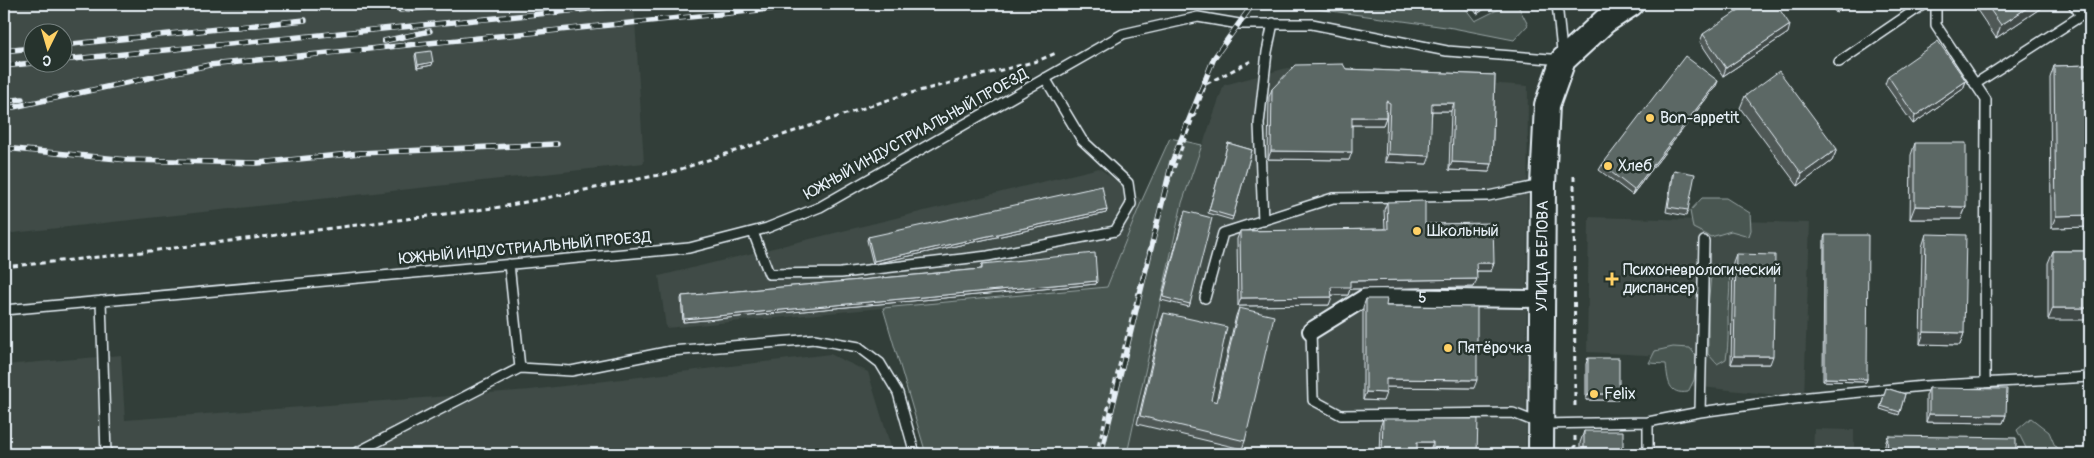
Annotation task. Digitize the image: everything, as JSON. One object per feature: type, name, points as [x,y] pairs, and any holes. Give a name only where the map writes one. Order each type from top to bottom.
[{"type":"main road","points":[[1563,60],[1605,21],[1632,4]]},
{"type":"main road","name":"УЛИЦА БЕЛОВА","points":[[1541,454],[1543,185],[1547,105],[1563,60]]},
{"type":"street","name":"5","points":[[1311,331],[1366,297],[1542,299]]},
{"type":"lane","points":[[1557,4],[1563,60]]},
{"type":"lane","points":[[1839,62],[1924,4]]},
{"type":"lane","points":[[1936,4],[1936,25],[1986,100],[1985,383]]},
{"type":"lane","points":[[2073,4],[2081,15]]},
{"type":"lane","points":[[1975,84],[2090,10]]},
{"type":"lane","name":"ЮЖНЫЙ ИНДУСТРИАЛЬНЫЙ ПРОЕЗД","points":[[4,310],[689,248],[767,228],[820,207],[1123,34],[1198,17],[1238,24],[1312,24],[1447,51],[1563,60]]},
{"type":"lane","points":[[1263,221],[1259,124],[1267,52],[1273,23]]},
{"type":"lane","points":[[753,232],[770,274],[841,273],[988,256],[1115,231],[1132,204],[1128,183],[1082,140],[1045,78]]},
{"type":"lane","points":[[1205,298],[1223,233],[1333,198],[1488,196],[1543,185]]},
{"type":"lane","points":[[1700,412],[1704,241]]},
{"type":"lane","points":[[509,264],[520,368]]},
{"type":"lane","points":[[101,301],[106,454]]},
{"type":"lane","points":[[1311,331],[1313,400],[1341,415],[1513,414],[1542,424],[1648,422],[1700,412],[1809,397],[1924,386],[2090,377]]},
{"type":"lane","points":[[354,454],[520,368],[571,371],[671,351],[814,339],[859,347],[880,363],[898,394],[915,454]]},
{"type":"lane","points":[[1648,422],[1648,454]]},
{"type":"path","points":[[4,267],[118,255],[501,207],[669,173],[903,95],[1037,61],[1064,50]]},
{"type":"path","points":[[1096,454],[1162,200],[1206,84],[1267,52]]},
{"type":"path","points":[[1574,176],[1575,454]]},
{"type":"shaded area","points":[[4,4],[634,4],[644,163],[4,234]]},
{"type":"shaded area","points":[[1281,4],[1462,4],[1475,21],[1509,4],[1517,4],[1528,25],[1514,40],[1453,28]]},
{"type":"shaded area","points":[[1287,68],[1528,86],[1526,454],[1127,454],[1182,203],[1224,85]]},
{"type":"shaded area","points":[[1170,138],[1202,145],[1182,203],[1127,454],[926,454],[883,308],[1107,287],[1142,200]]},
{"type":"shaded area","points":[[1099,168],[1142,200],[1107,287],[666,328],[659,276]]},
{"type":"shaded area","points":[[1702,198],[1726,198],[1750,213],[1751,230],[1749,236],[1731,231],[1711,237],[1693,228],[1690,211]]},
{"type":"shaded area","points":[[1589,217],[1810,223],[1804,398],[1682,385],[1684,357],[1587,352]]},
{"type":"shaded area","points":[[1712,265],[1727,265],[1730,282],[1727,353],[1726,359],[1717,364],[1708,354],[1708,307]]},
{"type":"shaded area","points":[[1673,347],[1690,348],[1697,357],[1694,380],[1688,392],[1676,391],[1670,386],[1666,364],[1649,363],[1655,351]]},
{"type":"shaded area","points":[[830,354],[868,372],[893,454],[4,454],[4,365],[121,355],[125,420],[530,390]]},
{"type":"shaded area","points":[[2031,418],[2049,432],[2055,446],[2063,454],[2029,454],[2017,430]]},
{"type":"shaded area","points":[[1814,429],[1854,430],[1854,454],[1813,454]]},
{"type":"building","points":[[1473,4],[1489,4],[1478,11]]},
{"type":"building","points":[[1748,4],[1776,4],[1790,25],[1726,68],[1703,34]]},
{"type":"building","points":[[1986,4],[2033,4],[2001,25]]},
{"type":"building","points":[[1938,41],[1966,81],[1915,116],[1888,76]]},
{"type":"building","points":[[431,51],[433,62],[418,65],[416,53]]},
{"type":"building","points":[[1685,56],[1718,81],[1634,190],[1602,165]]},
{"type":"building","points":[[1343,64],[1346,69],[1495,75],[1492,164],[1452,162],[1454,103],[1432,103],[1430,156],[1388,154],[1390,103],[1386,101],[1386,117],[1352,117],[1352,152],[1271,151],[1272,89],[1295,65]]},
{"type":"building","points":[[2090,65],[2090,215],[2056,216],[2054,66]]},
{"type":"building","points":[[1779,71],[1837,149],[1802,174],[1745,96]]},
{"type":"building","points":[[1228,143],[1252,150],[1233,217],[1209,210]]},
{"type":"building","points":[[1915,143],[1966,143],[1966,207],[1915,206]]},
{"type":"building","points":[[1674,170],[1695,174],[1688,210],[1668,207]]},
{"type":"building","points":[[1102,186],[1107,210],[874,261],[868,237]]},
{"type":"building","points":[[1425,201],[1425,224],[1493,223],[1494,263],[1476,263],[1477,279],[1350,281],[1350,287],[1331,287],[1332,297],[1241,298],[1240,231],[1388,229],[1387,202]]},
{"type":"building","points":[[1185,211],[1212,218],[1190,304],[1163,297]]},
{"type":"building","points":[[1926,234],[1966,235],[1964,333],[1924,332]]},
{"type":"building","points":[[1825,235],[1868,235],[1867,379],[1825,378]]},
{"type":"building","points":[[2053,251],[2090,251],[2090,308],[2053,308]]},
{"type":"building","points":[[1095,253],[1097,281],[684,319],[682,296],[982,269],[982,264]]},
{"type":"building","points":[[1736,254],[1775,255],[1773,356],[1734,356]]},
{"type":"building","points":[[1366,299],[1387,299],[1386,306],[1477,307],[1477,380],[1386,379],[1386,393],[1366,392]]},
{"type":"building","points":[[1239,308],[1274,316],[1245,441],[1140,416],[1164,313],[1227,327],[1211,400],[1217,402]]},
{"type":"building","points":[[1588,358],[1619,358],[1619,394],[1588,394]]},
{"type":"building","points":[[1886,388],[1905,394],[1900,412],[1881,406]]},
{"type":"building","points":[[1929,388],[2007,389],[2006,415],[1929,414]]},
{"type":"building","points":[[1383,419],[1478,419],[1477,454],[1433,454],[1433,442],[1417,442],[1417,454],[1382,454]]},
{"type":"building","points":[[1584,431],[1623,431],[1623,454],[1584,454]]},
{"type":"building","points":[[1888,436],[2016,438],[2016,454],[1887,454]]},
{"type":"railway","points":[[400,10],[461,4]]},
{"type":"railway","points":[[72,59],[641,4]]},
{"type":"railway","points":[[4,109],[209,65],[819,4]]},
{"type":"railway","points":[[1101,454],[1172,162],[1214,58],[1253,4]]},
{"type":"railway","points":[[72,44],[305,20]]},
{"type":"railway","points":[[384,41],[430,31]]},
{"type":"railway","points":[[4,51],[22,49]]},
{"type":"railway","points":[[4,66],[22,64]]},
{"type":"railway","points":[[4,101],[22,99]]},
{"type":"railway","points":[[4,148],[128,160],[258,163],[360,153],[557,144]]},
{"type":"place","name":"Bon-appetit","points":[[1650,118]]},
{"type":"place","name":"Хлеб","points":[[1608,166]]},
{"type":"place","name":"Школьный","points":[[1417,231]]},
{"type":"place","name":"Психоневрологический диспансер","points":[[1612,279]]},
{"type":"place","name":"Пятёрочка","points":[[1448,348]]},
{"type":"place","name":"Felix","points":[[1594,394]]}]
